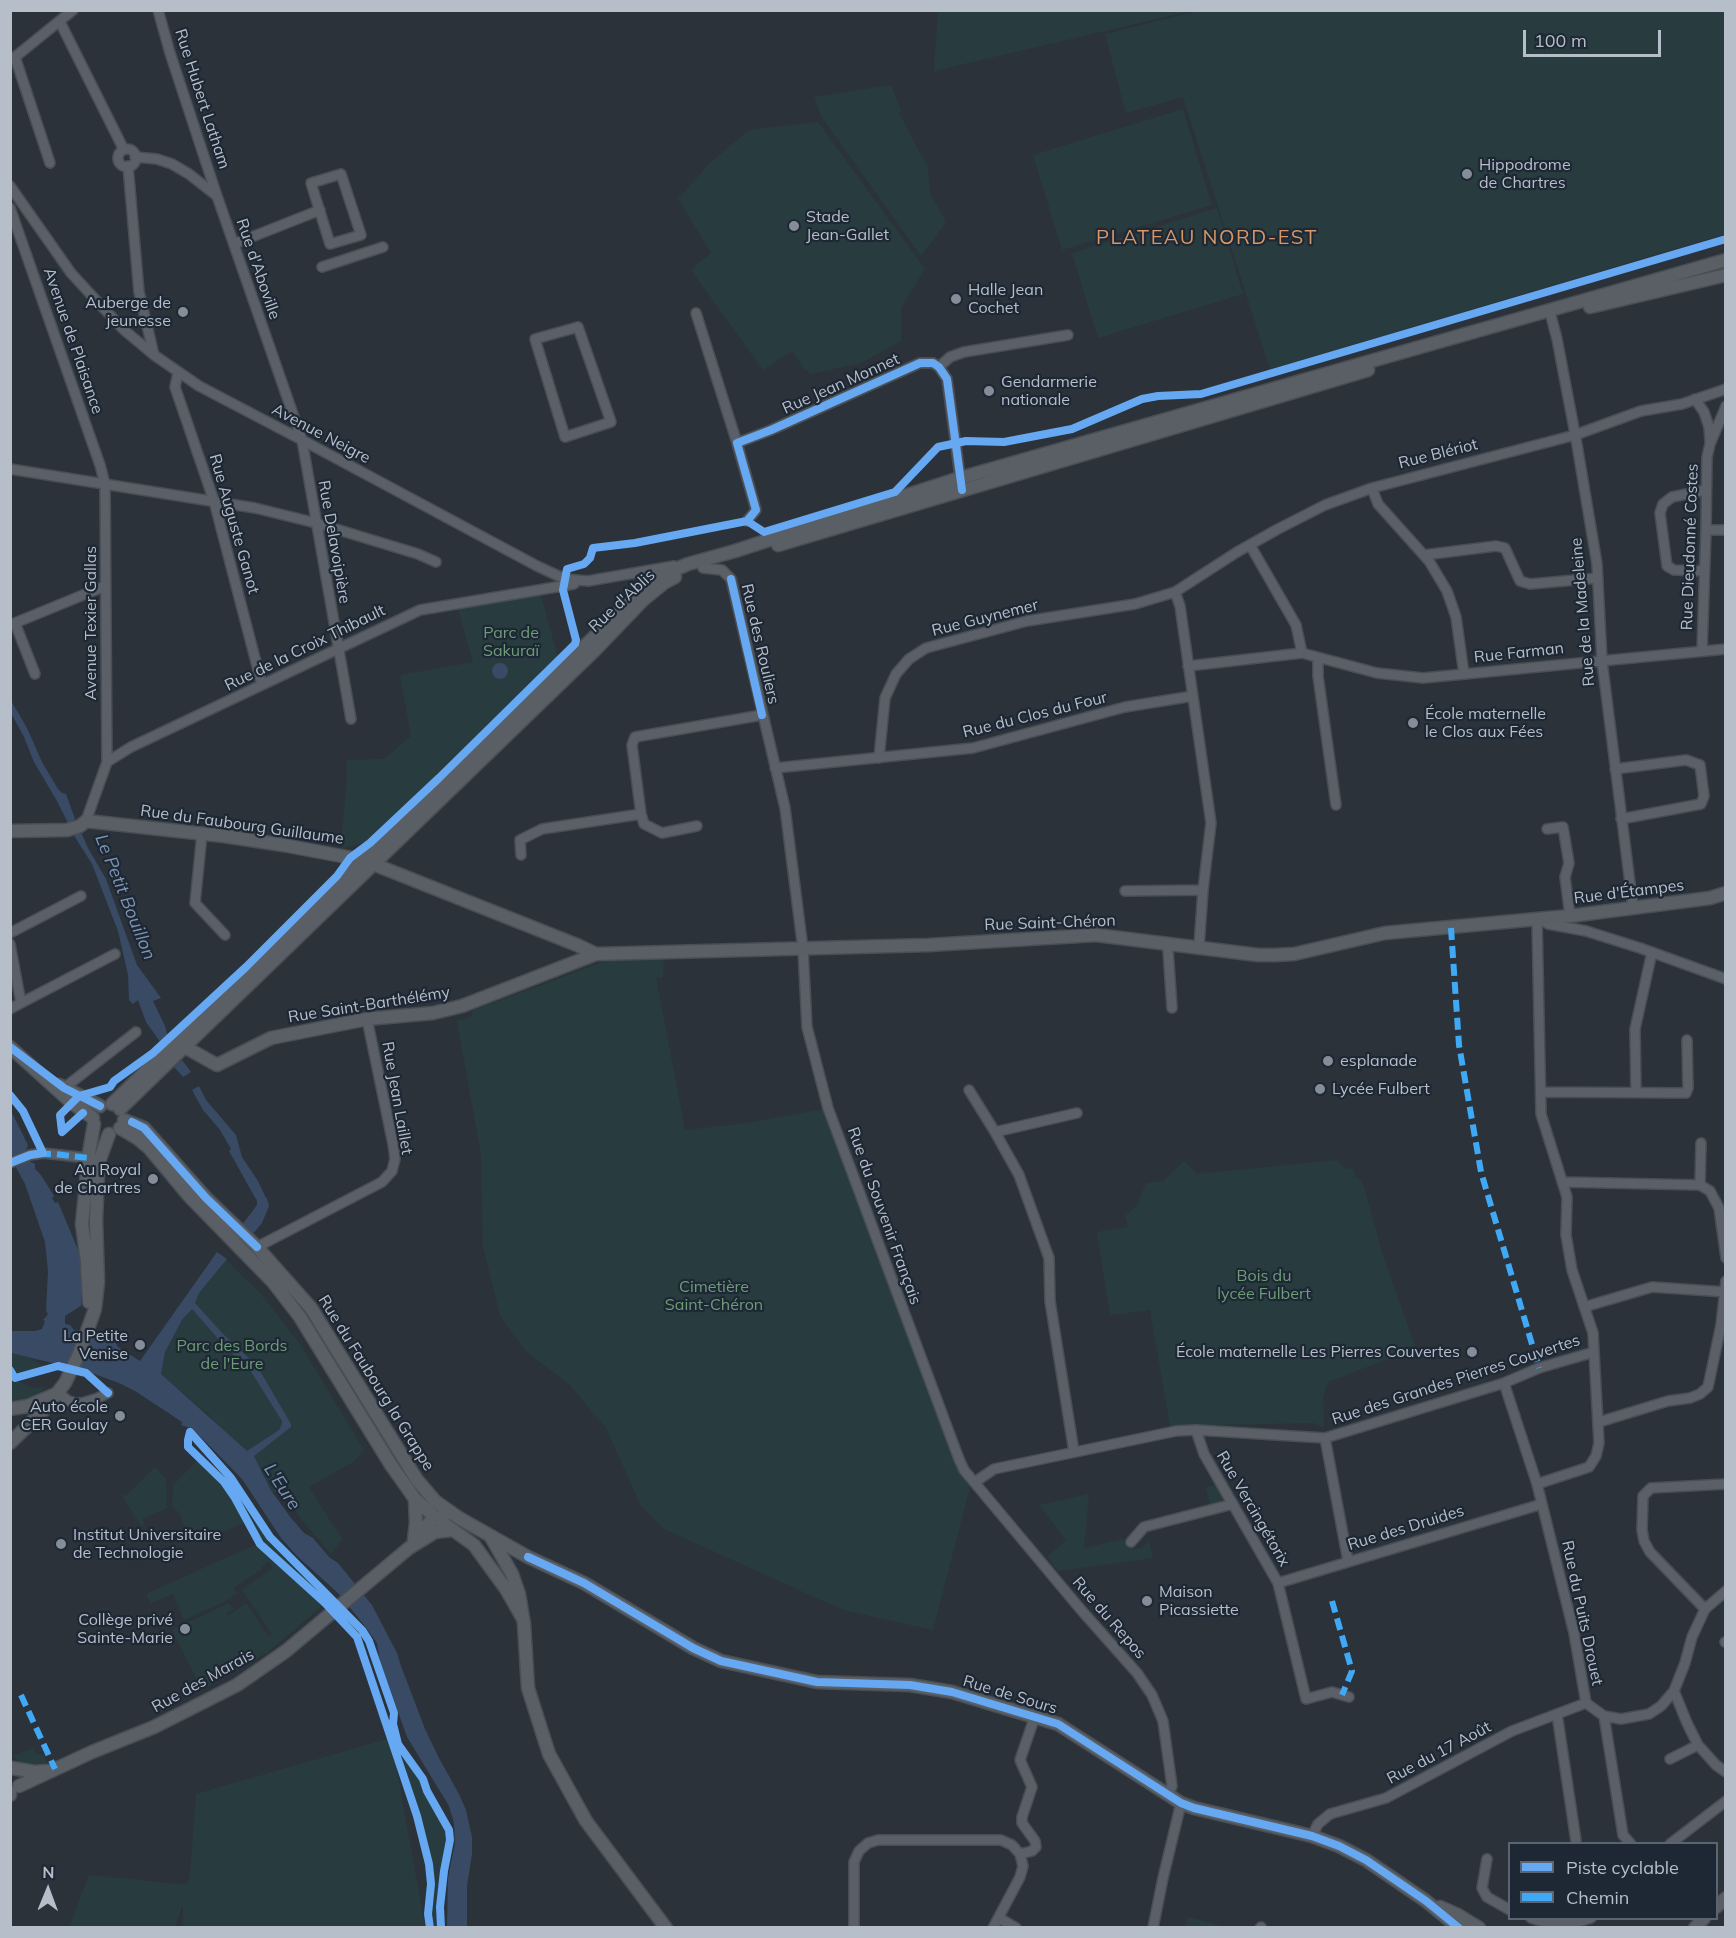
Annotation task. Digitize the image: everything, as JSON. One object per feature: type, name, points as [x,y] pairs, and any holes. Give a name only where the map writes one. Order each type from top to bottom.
[{"type":"main road","points":[[686,569],[735,551],[1725,260]]},
{"type":"main road","points":[[686,569],[703,568],[961,484],[1551,316],[1725,274]]},
{"type":"main road","name":"Rue d'Ablis","points":[[117,1117],[619,612],[659,581],[686,569]]},
{"type":"main road","name":"Rue d'Ablis","points":[[117,1117],[149,1068],[594,651],[659,581]]},
{"type":"main road","name":"Rue du Faubourg Guillaume","points":[[10,831],[79,825],[202,834],[283,845],[369,862],[596,954]]},
{"type":"main road","name":"Rue d'Étampes","points":[[1538,919],[1710,898],[1725,893]]},
{"type":"main road","name":"Rue Saint-Chéron","points":[[596,954],[929,945],[1096,935],[1258,955],[1276,955],[1294,954],[1385,933],[1538,919]]},
{"type":"main road","name":"Rue Saint-Barthélémy","points":[[185,1047],[217,1065],[271,1038],[367,1019],[433,1013],[462,1006],[596,954]]},
{"type":"main road","points":[[10,1047],[64,1088],[117,1117]]},
{"type":"main road","points":[[10,1047],[93,1121],[100,1131],[117,1117]]},
{"type":"main road","points":[[88,1330],[90,1309],[87,1261],[82,1234],[94,1113],[117,1117]]},
{"type":"main road","points":[[10,1443],[58,1393],[70,1374],[95,1309],[98,1282],[96,1220],[98,1171],[100,1159],[117,1117]]},
{"type":"main road","name":"Rue du Faubourg la Grappe","points":[[117,1117],[150,1148],[189,1196],[273,1282],[300,1317],[391,1465],[415,1499],[435,1517],[474,1545],[495,1572],[522,1617]]},
{"type":"main road","name":"Rue du Faubourg la Grappe","points":[[117,1117],[144,1128],[206,1197],[257,1247],[311,1308],[417,1480],[435,1501],[490,1536],[512,1574],[519,1594],[528,1688],[549,1754],[586,1821],[666,1928]]},
{"type":"main road","points":[[10,1409],[28,1406],[58,1393]]},
{"type":"main road","points":[[412,1543],[416,1523],[415,1499]]},
{"type":"main road","points":[[435,1501],[435,1532]]},
{"type":"main road","points":[[435,1517],[459,1518]]},
{"type":"main road","name":"Rue des Marais","points":[[13,1792],[52,1771],[154,1727],[237,1685],[286,1651],[367,1584],[412,1543],[435,1517]]},
{"type":"main road","name":"Rue des Marais","points":[[412,1543],[435,1532],[453,1530]]},
{"type":"main road","name":"Rue de Sours","points":[[490,1536],[584,1583],[693,1648],[721,1661],[817,1682],[909,1685],[952,1692],[1059,1724],[1181,1803],[1312,1836],[1339,1846],[1366,1860],[1426,1901],[1459,1928]]},
{"type":"main road","name":"Rue de Sours","points":[[474,1545],[528,1557]]},
{"type":"main road","points":[[512,1574],[517,1565],[528,1557]]},
{"type":"main road","points":[[13,1769],[21,1779],[13,1792]]},
{"type":"main road","name":"Rue des Marais","points":[[13,1769],[35,1772],[52,1771]]},
{"type":"main road","name":"Rue de Sours","points":[[1426,1901],[1456,1914],[1479,1928]]},
{"type":"street","points":[[50,163],[15,57],[73,10]]},
{"type":"street","name":"Rue Hubert Latham","points":[[158,10],[217,196]]},
{"type":"street","points":[[60,22],[124,150]]},
{"type":"street","points":[[124,150],[132,151],[135,157],[133,164],[128,166],[121,164],[118,160],[124,150]]},
{"type":"street","points":[[135,157],[157,159],[172,164],[217,196]]},
{"type":"street","points":[[128,166],[139,292],[154,355]]},
{"type":"street","points":[[341,174],[361,235],[330,244],[320,210],[311,183],[341,174]]},
{"type":"street","name":"Avenue Neigre","points":[[10,186],[72,273],[124,330],[178,373],[199,386],[565,579],[588,581],[641,572],[686,569]]},
{"type":"street","name":"Rue d'Aboville","points":[[217,196],[302,440]]},
{"type":"street","name":"Avenue de Plaisance","points":[[10,208],[105,484]]},
{"type":"street","points":[[234,244],[320,210]]},
{"type":"street","points":[[322,267],[383,247]]},
{"type":"street","points":[[696,313],[756,510],[747,521]]},
{"type":"street","name":"Rue de la Madeleine","points":[[1551,316],[1575,435],[1598,578],[1602,661],[1633,908]]},
{"type":"street","points":[[579,327],[611,422],[565,437],[535,339],[543,337],[579,327]]},
{"type":"street","points":[[961,484],[947,379],[939,367],[951,357],[964,352],[1068,334]]},
{"type":"street","name":"Rue Jean Monnet","points":[[737,443],[920,363],[933,363],[939,367]]},
{"type":"street","name":"Rue Auguste Ganot","points":[[178,373],[175,387],[214,501],[262,685]]},
{"type":"street","name":"Rue Blériot","points":[[1175,592],[1250,545],[1325,505],[1372,488],[1575,435],[1641,411],[1682,404],[1725,389]]},
{"type":"street","name":"Rue Dieudonné Costes","points":[[1702,651],[1707,530],[1707,457],[1724,408],[1710,394]]},
{"type":"street","name":"Rue Dieudonné Costes","points":[[1695,399],[1704,412],[1709,427],[1710,444]]},
{"type":"street","name":"Rue Delavoipière","points":[[302,440],[351,719]]},
{"type":"street","points":[[10,469],[255,508],[316,523],[418,554],[436,562]]},
{"type":"street","name":"Avenue Texier Gallas","points":[[105,484],[107,762]]},
{"type":"street","points":[[1372,488],[1378,504],[1430,561],[1448,591],[1456,617],[1464,674]]},
{"type":"street","points":[[1704,571],[1674,570],[1667,566],[1660,513],[1663,504],[1672,497],[1706,490]]},
{"type":"street","points":[[1707,530],[1725,530]]},
{"type":"street","points":[[1188,666],[1302,653],[1296,625],[1250,545]]},
{"type":"street","points":[[1424,555],[1496,546],[1505,548],[1520,580],[1530,584],[1598,578]]},
{"type":"street","name":"Rue des Rouliers","points":[[703,568],[722,570],[731,579],[785,808],[803,949]]},
{"type":"street","points":[[641,572],[659,581]]},
{"type":"street","name":"Rue de la Croix Thibault","points":[[107,762],[131,747],[420,610],[588,581]]},
{"type":"street","points":[[35,674],[13,624],[105,586]]},
{"type":"street","points":[[1175,592],[1180,606],[1211,823],[1199,947]]},
{"type":"street","name":"Rue Guynemer","points":[[879,758],[885,698],[896,674],[909,658],[926,648],[1027,621],[1135,604],[1175,592]]},
{"type":"street","name":"Rue Farman","points":[[1302,653],[1377,673],[1423,678],[1725,649]]},
{"type":"street","points":[[1318,658],[1318,676],[1336,806]]},
{"type":"street","name":"Rue du Clos du Four","points":[[775,768],[974,748],[1125,707],[1193,696]]},
{"type":"street","points":[[697,826],[662,832],[644,824],[632,745],[635,737],[762,715]]},
{"type":"street","points":[[1614,769],[1686,760],[1700,765],[1704,796],[1701,804],[1621,819]]},
{"type":"street","points":[[79,825],[107,762]]},
{"type":"street","points":[[521,855],[520,840],[542,829],[641,814]]},
{"type":"street","points":[[1546,829],[1563,827],[1569,864],[1565,877],[1573,916],[1586,931]]},
{"type":"street","points":[[202,834],[195,903],[225,935]]},
{"type":"street","points":[[1125,891],[1203,890]]},
{"type":"street","points":[[10,933],[81,896]]},
{"type":"street","points":[[1537,1484],[1588,1467],[1596,1456],[1599,1443],[1593,1333],[1572,1270],[1566,1235],[1567,1197],[1541,1114],[1538,919],[1548,924],[1586,931],[1652,952],[1725,979]]},
{"type":"street","points":[[1170,943],[1168,950],[1172,1008]]},
{"type":"street","points":[[10,944],[21,1003]]},
{"type":"street","name":"Rue du Souvenir Français","points":[[803,949],[807,1027],[828,1108],[959,1459],[964,1470],[975,1482]]},
{"type":"street","points":[[1636,1092],[1635,1029],[1652,952]]},
{"type":"street","points":[[10,1009],[115,954]]},
{"type":"street","name":"Rue Jean Laillet","points":[[257,1247],[382,1182],[392,1171],[395,1159],[367,1019]]},
{"type":"street","points":[[64,1088],[136,1032]]},
{"type":"street","points":[[1541,1092],[1686,1093],[1688,1088],[1687,1040]]},
{"type":"street","points":[[969,1090],[1019,1175],[1049,1258],[1050,1301],[1074,1452]]},
{"type":"street","points":[[995,1132],[1077,1113]]},
{"type":"street","points":[[1700,1185],[1701,1143]]},
{"type":"street","points":[[11,1163],[30,1155],[49,1154],[88,1158]]},
{"type":"street","points":[[1562,1182],[1700,1185],[1710,1191],[1719,1208],[1724,1234],[1725,1258]]},
{"type":"street","points":[[1599,1422],[1668,1401],[1690,1398],[1700,1394],[1707,1387],[1721,1325],[1725,1281]]},
{"type":"street","points":[[1584,1307],[1652,1287],[1725,1292]]},
{"type":"street","name":"Rue des Grandes Pierres Couvertes","points":[[975,1482],[994,1469],[1176,1431],[1196,1430],[1325,1438],[1504,1383],[1539,1368],[1594,1352]]},
{"type":"street","name":"Rue du Puits Drouet","points":[[1504,1383],[1537,1484],[1574,1633],[1586,1703],[1604,1716]]},
{"type":"street","points":[[58,1393],[67,1400],[82,1403],[108,1393]]},
{"type":"street","name":"Rue Vercingétorix","points":[[1196,1430],[1204,1454],[1278,1583],[1306,1699],[1332,1692],[1349,1697]]},
{"type":"street","points":[[1325,1438],[1348,1561]]},
{"type":"street","name":"Rue du Repos","points":[[975,1482],[1082,1611],[1137,1673],[1152,1695],[1163,1721],[1172,1786],[1168,1794]]},
{"type":"street","points":[[1705,1610],[1650,1552],[1644,1541],[1643,1496],[1651,1488],[1725,1484]]},
{"type":"street","points":[[1131,1542],[1144,1527],[1233,1504]]},
{"type":"street","name":"Rue des Druides","points":[[1278,1583],[1542,1504]]},
{"type":"street","points":[[1629,1842],[1623,1835],[1604,1716],[1621,1719],[1649,1714],[1661,1706],[1674,1691],[1692,1637],[1705,1610],[1725,1591]]},
{"type":"street","points":[[1674,1691],[1698,1745],[1725,1772]]},
{"type":"street","name":"Rue du 17 Août","points":[[1312,1836],[1318,1824],[1330,1814],[1386,1798],[1512,1731],[1586,1703]]},
{"type":"street","points":[[1557,1714],[1576,1841]]},
{"type":"street","points":[[1020,1854],[1032,1851],[1036,1847],[1035,1841],[1022,1823],[1022,1816],[1032,1787],[1020,1760],[1035,1716]]},
{"type":"street","points":[[1670,1759],[1698,1745]]},
{"type":"street","points":[[1673,1842],[1725,1801]]},
{"type":"street","points":[[1153,1928],[1181,1803]]},
{"type":"street","points":[[854,1928],[854,1862],[859,1851],[868,1843],[878,1840],[1001,1840],[1012,1845],[1020,1854],[1023,1866],[1020,1877],[993,1928]]},
{"type":"street","points":[[1486,1859],[1482,1888],[1487,1897],[1508,1909]]},
{"type":"street","points":[[999,1918],[1016,1928]]},
{"type":"street","points":[[1537,1920],[1547,1923],[1572,1924],[1585,1920]]},
{"type":"green space","points":[[938,10],[1191,11],[934,71]]},
{"type":"green space","name":"Hippodrome de Chartres","points":[[1198,11],[1725,11],[1725,234],[1270,369],[1183,97],[1126,113],[1105,34]]},
{"type":"green space","points":[[891,85],[901,110],[899,113],[928,168],[930,193],[946,222],[921,256],[821,116],[814,97]]},
{"type":"green space","points":[[1183,109],[1212,205],[1062,250],[1033,155]]},
{"type":"green space","name":"Stade Jean-Gallet","points":[[818,122],[925,269],[901,308],[901,341],[861,363],[811,374],[805,370],[792,351],[763,370],[691,270],[711,253],[678,199],[710,163],[749,130]]},
{"type":"green space","points":[[1217,208],[1243,294],[1098,338],[1072,253]]},
{"type":"green space","name":"Parc de Sakuraï","points":[[540,593],[558,657],[368,842],[342,848],[347,760],[384,759],[411,736],[400,675],[473,662],[458,609]]},
{"type":"green space","name":"Cimetière Saint-Chéron","points":[[664,958],[663,978],[656,977],[685,1130],[748,1123],[824,1109],[897,1300],[958,1470],[970,1487],[933,1630],[843,1610],[664,1529],[641,1506],[606,1428],[570,1385],[528,1353],[500,1315],[483,1247],[481,1155],[457,1020],[470,1018],[474,1010],[611,959]]},
{"type":"green space","name":"Bois du lycée Fulbert","points":[[1336,1160],[1346,1169],[1352,1168],[1355,1176],[1363,1183],[1383,1256],[1415,1346],[1409,1351],[1328,1382],[1323,1397],[1324,1427],[1314,1423],[1170,1426],[1150,1310],[1110,1315],[1097,1232],[1128,1227],[1125,1216],[1137,1205],[1146,1183],[1163,1181],[1184,1161],[1197,1174]]},
{"type":"green space","name":"Parc des Bords de l'Eure","points":[[226,1260],[260,1293],[300,1344],[364,1450],[353,1462],[309,1487],[342,1539],[331,1554],[300,1518],[282,1490],[272,1493],[245,1450],[209,1415],[161,1374],[165,1352],[178,1327],[199,1293]]},
{"type":"green space","points":[[10,1353],[29,1357],[45,1367],[27,1373],[15,1372],[11,1366]]},
{"type":"green space","points":[[17,1381],[35,1388],[45,1387],[35,1397],[11,1404],[11,1383]]},
{"type":"green space","points":[[198,1460],[226,1490],[245,1523],[192,1544],[179,1513],[172,1506],[174,1484]]},
{"type":"green space","points":[[155,1467],[166,1479],[167,1508],[142,1519],[145,1524],[141,1526],[121,1494],[126,1496]]},
{"type":"green space","points":[[226,1474],[268,1537],[321,1590],[318,1593],[289,1568],[260,1537],[236,1494],[222,1477]]},
{"type":"green space","points":[[1216,1485],[1223,1497],[1222,1501],[1210,1505],[1206,1487]]},
{"type":"green space","points":[[1089,1494],[1084,1548],[1124,1539],[1125,1545],[1134,1549],[1142,1548],[1149,1541],[1153,1558],[1058,1571],[1047,1557],[1066,1540],[1039,1505]]},
{"type":"green space","points":[[257,1544],[322,1606],[268,1652],[202,1690],[172,1630],[229,1603],[233,1609],[226,1613],[228,1616],[246,1603],[269,1637],[272,1634],[242,1590],[273,1568],[269,1562],[233,1588],[237,1593],[224,1602],[184,1620],[173,1594],[151,1603],[147,1597],[148,1593]]},
{"type":"green space","points":[[391,1738],[425,1927],[183,1927],[183,1904],[175,1927],[69,1927],[89,1875],[187,1885],[190,1876],[196,1794]]},
{"type":"green space","points":[[34,1748],[36,1754],[44,1755],[47,1762],[45,1767],[24,1766],[13,1756]]},
{"type":"green space","points":[[406,1757],[446,1829],[447,1838],[438,1912],[439,1927],[432,1927],[430,1911],[434,1889],[431,1863],[403,1758]]},
{"type":"green space","points":[[1188,1917],[1227,1927],[1185,1927]]},
{"type":"water","points":[[500,663],[506,665],[508,671],[506,677],[500,679],[494,677],[492,671],[494,665]]},
{"type":"water","points":[[10,699],[27,728],[42,762],[58,789],[66,794],[75,819],[68,823],[34,762],[11,713]]},
{"type":"water","points":[[80,830],[106,879],[137,965],[161,998],[153,1001],[168,1037],[161,1043],[146,1022],[138,1000],[133,1004],[129,1000],[128,975],[118,931],[92,864],[73,834]]},
{"type":"water","points":[[182,1060],[191,1072],[183,1077],[174,1067]]},
{"type":"water","points":[[199,1086],[206,1100],[236,1135],[242,1157],[267,1198],[269,1206],[262,1223],[252,1235],[242,1225],[257,1205],[257,1201],[220,1130],[203,1110],[192,1090]]},
{"type":"water","points":[[10,1109],[28,1145],[25,1153],[29,1161],[35,1164],[35,1169],[54,1196],[52,1198],[55,1203],[58,1202],[79,1252],[81,1306],[65,1316],[65,1324],[70,1325],[74,1330],[100,1335],[107,1335],[109,1332],[118,1347],[140,1361],[217,1252],[227,1259],[199,1293],[195,1303],[257,1366],[291,1424],[291,1427],[254,1456],[270,1489],[291,1518],[329,1557],[338,1563],[372,1605],[397,1653],[425,1729],[466,1810],[472,1837],[467,1886],[467,1927],[447,1927],[448,1878],[455,1843],[454,1823],[449,1806],[407,1737],[380,1661],[377,1643],[364,1625],[338,1593],[297,1556],[281,1538],[242,1479],[193,1429],[181,1425],[182,1422],[119,1383],[86,1371],[11,1353],[11,1331],[42,1329],[45,1321],[43,1320],[48,1314],[46,1311],[48,1271],[45,1242],[25,1184],[11,1158]],"holes":[[[192,1309],[252,1373],[282,1421],[279,1430],[247,1451],[161,1374],[165,1352],[182,1320]]]},
{"type":"marked path","points":[[1451,928],[1459,1045],[1481,1172],[1539,1368]]},
{"type":"marked path","points":[[39,1154],[88,1158]]},
{"type":"marked path","points":[[1332,1601],[1352,1671],[1342,1695]]},
{"type":"marked path","points":[[21,1695],[55,1769]]},
{"type":"cycle path","points":[[83,1113],[62,1132],[60,1115],[79,1096],[110,1087],[114,1081],[153,1053],[246,967],[337,876],[350,858],[370,843],[439,778],[575,644],[576,640],[563,590],[567,569],[584,564],[590,558],[593,548],[635,543],[747,521],[764,532],[895,492],[938,447],[966,441],[1004,442],[1072,429],[1142,399],[1201,394],[1726,239]]},
{"type":"cycle path","points":[[747,521],[756,510],[737,443],[920,363],[933,363],[939,367],[947,379],[962,490]]},
{"type":"cycle path","points":[[731,579],[762,715]]},
{"type":"cycle path","points":[[10,1047],[64,1088],[100,1106]]},
{"type":"cycle path","points":[[10,1095],[23,1111],[43,1153],[30,1155],[10,1163]]},
{"type":"cycle path","points":[[132,1122],[144,1128],[206,1198],[257,1247]]},
{"type":"cycle path","points":[[10,1370],[15,1378],[58,1366],[86,1373],[108,1393]]},
{"type":"cycle path","points":[[430,1928],[429,1864],[417,1816],[357,1637],[325,1603],[260,1544],[224,1482],[188,1447],[190,1432],[231,1478],[270,1537],[362,1630],[369,1641],[394,1713],[393,1724],[398,1744],[423,1779],[427,1791],[449,1830],[450,1840],[440,1907],[441,1928]]},
{"type":"cycle path","points":[[528,1557],[584,1583],[693,1648],[721,1661],[817,1682],[910,1685],[952,1692],[1058,1724],[1181,1803],[1312,1836],[1339,1846],[1366,1860],[1426,1901],[1459,1928]]},
{"type":"place","name":"Hippodrome de Chartres","points":[[1467,174]]},
{"type":"place","name":"Stade Jean-Gallet","points":[[794,226]]},
{"type":"place","name":"Halle Jean Cochet","points":[[956,299]]},
{"type":"place","name":"Auberge de jeunesse","points":[[183,312]]},
{"type":"place","name":"Gendarmerie nationale","points":[[989,391]]},
{"type":"place","name":"École maternelle le Clos aux Fées","points":[[1413,723]]},
{"type":"place","name":"esplanade","points":[[1328,1061]]},
{"type":"place","name":"Lycée Fulbert","points":[[1320,1089]]},
{"type":"place","name":"Au Royal de Chartres","points":[[153,1179]]},
{"type":"place","name":"La Petite Venise","points":[[140,1345]]},
{"type":"place","name":"École maternelle Les Pierres Couvertes","points":[[1472,1352]]},
{"type":"place","name":"Auto école CER Goulay","points":[[120,1416]]},
{"type":"place","name":"Institut Universitaire de Technologie","points":[[61,1544]]},
{"type":"place","name":"Maison Picassiette","points":[[1147,1601]]},
{"type":"place","name":"Collège privé Sainte-Marie","points":[[185,1629]]},
{"type":"district","name":"PLATEAU NORD-EST","points":[[1207,238]]},
{"type":"water label","name":"Le Petit Bouillon","points":[[125,897]]},
{"type":"water label","name":"L'Eure","points":[[282,1487]]}]
